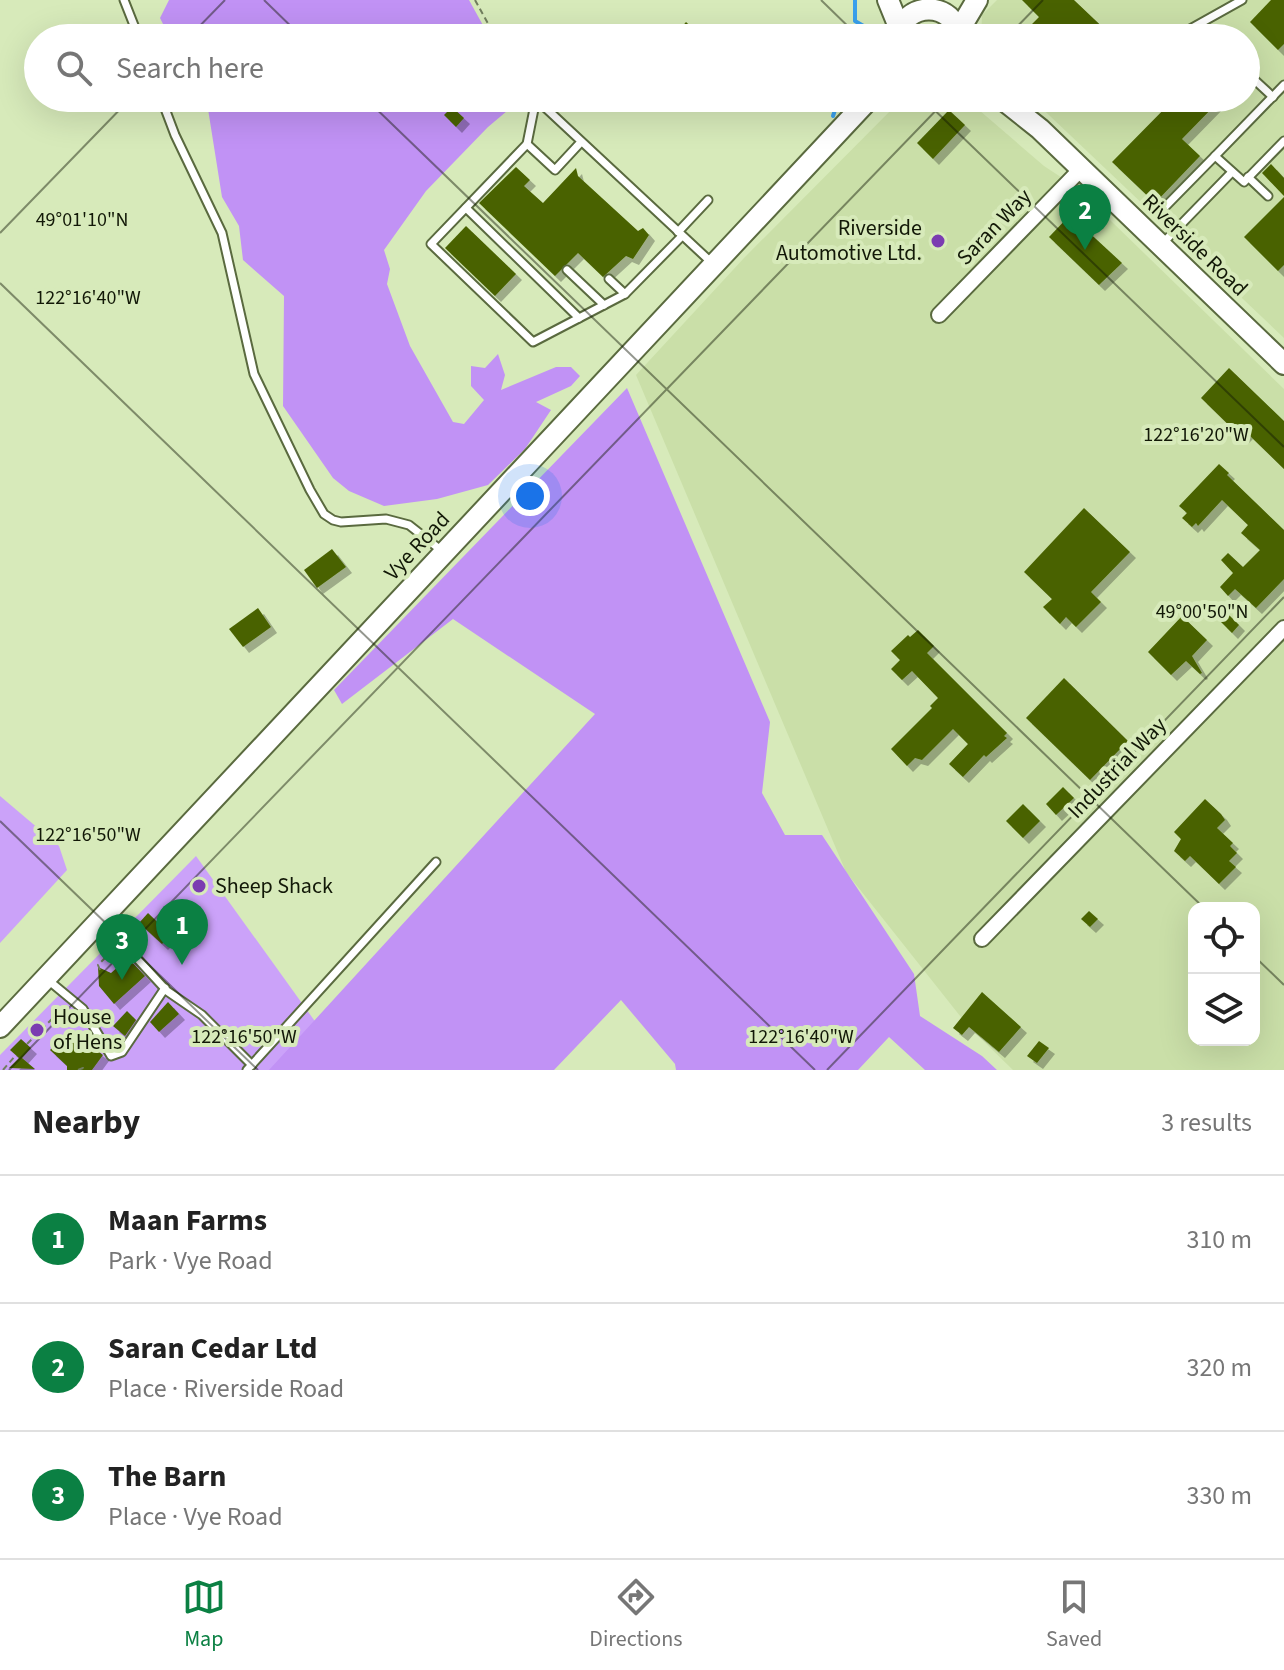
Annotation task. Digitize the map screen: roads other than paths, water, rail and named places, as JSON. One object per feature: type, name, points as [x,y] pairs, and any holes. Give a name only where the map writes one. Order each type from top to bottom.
[{"type":"main road","points":[[888,0],[896,24]]},
{"type":"main road","points":[[964,24],[977,0]]},
{"type":"main road","points":[[904,24],[912,11],[928,3],[950,15],[954,24]]},
{"type":"main road","name":"Vye Road","points":[[0,1027],[857,112]]},
{"type":"main road","name":"Riverside Road","points":[[1019,112],[1284,364]]},
{"type":"street","name":"Saran Way","points":[[939,315],[1081,169]]},
{"type":"street","name":"Industrial Way","points":[[982,939],[1284,628]]},
{"type":"lane","points":[[124,0],[133,24]]},
{"type":"lane","points":[[1199,24],[1242,0]]},
{"type":"lane","points":[[1260,85],[1273,97]]},
{"type":"lane","points":[[1260,110],[1284,85]]},
{"type":"lane","points":[[166,112],[222,233],[254,374],[324,514],[341,522],[386,519],[409,525],[444,552]]},
{"type":"lane","points":[[533,112],[527,144],[431,244],[533,342],[625,294],[708,200]]},
{"type":"lane","points":[[550,112],[713,264]]},
{"type":"lane","points":[[1162,210],[1258,112]]},
{"type":"lane","points":[[1215,156],[1242,182],[1284,141]]},
{"type":"lane","points":[[527,144],[555,170],[581,142]]},
{"type":"lane","points":[[1161,246],[1232,172]]},
{"type":"lane","points":[[1248,177],[1268,196]]},
{"type":"lane","points":[[466,208],[579,318]]},
{"type":"lane","points":[[567,270],[604,305]]},
{"type":"lane","points":[[609,279],[625,294]]},
{"type":"lane","points":[[93,928],[109,942],[131,952],[165,988],[202,1015],[250,1068],[436,862]]},
{"type":"lane","points":[[46,978],[83,1009],[111,1056],[122,1052],[165,988]]},
{"type":"waterway","points":[[855,0],[855,21],[860,24]]},
{"type":"waterway","points":[[833,116],[834,112]]},
{"type":"place","name":"Riverside Automotive Ltd.","points":[[938,241]]},
{"type":"place","name":"Saran Cedar Ltd","points":[[1085,250]]},
{"type":"place","name":"Sheep Shack","points":[[199,886]]},
{"type":"place","name":"Maan Farms","points":[[182,965]]},
{"type":"place","name":"The Barn","points":[[122,980]]},
{"type":"place","name":"House of Hens","points":[[37,1030]]}]
